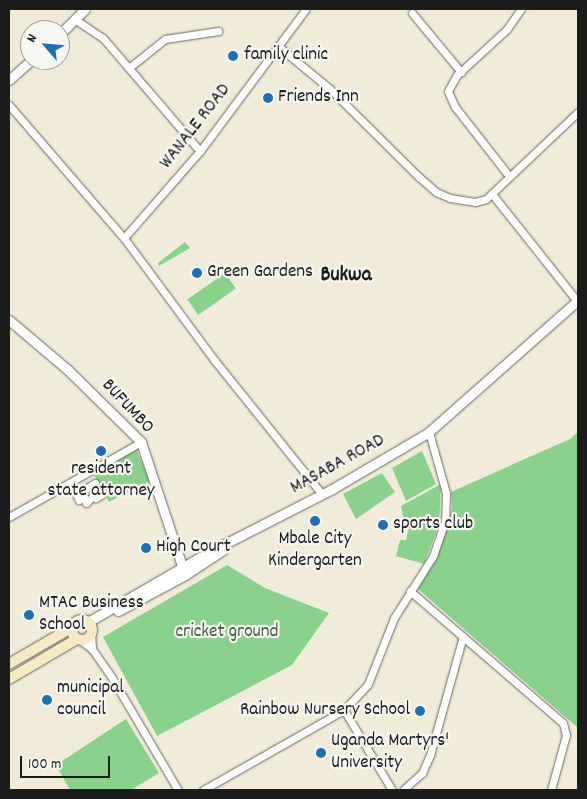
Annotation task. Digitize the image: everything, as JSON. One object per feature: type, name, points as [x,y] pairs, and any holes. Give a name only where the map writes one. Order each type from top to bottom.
[{"type":"main road","points":[[9,664],[71,628],[78,620],[90,628],[79,640],[9,679]]},
{"type":"main road","points":[[71,628],[79,640]]},
{"type":"street","points":[[70,25],[85,9]]},
{"type":"street","name":"WANALE ROAD","points":[[124,238],[200,151],[306,9]]},
{"type":"street","points":[[509,176],[448,98],[452,83],[461,72],[511,25],[522,9]]},
{"type":"street","points":[[412,13],[461,72]]},
{"type":"street","points":[[76,20],[103,38],[130,67],[200,151]]},
{"type":"street","points":[[130,67],[165,39],[218,31]]},
{"type":"street","points":[[278,46],[330,89],[436,192],[475,202],[492,194],[578,112]]},
{"type":"street","points":[[9,80],[20,70]]},
{"type":"street","points":[[9,105],[124,238],[215,361],[322,494]]},
{"type":"street","points":[[492,194],[578,301]]},
{"type":"street","name":"MASABA ROAD","points":[[183,571],[429,432],[578,301]]},
{"type":"street","name":"BUFUMBO","points":[[9,320],[68,370],[141,442],[183,571]]},
{"type":"street","points":[[203,790],[344,710],[368,684],[394,618],[439,541],[447,508],[443,473],[429,432]]},
{"type":"street","points":[[9,517],[141,442]]},
{"type":"street","points":[[94,483],[101,495],[96,498],[94,494],[86,503],[84,497],[79,500],[76,494],[94,483]]},
{"type":"street","points":[[92,649],[90,628],[183,571]]},
{"type":"street","points":[[410,591],[563,723],[566,735],[551,790]]},
{"type":"street","points":[[403,790],[422,773],[430,755],[464,636]]},
{"type":"street","points":[[79,640],[92,649],[178,790]]},
{"type":"street","points":[[344,710],[392,790]]},
{"type":"green space","points":[[185,242],[190,248],[159,266],[158,263]]},
{"type":"green space","points":[[225,273],[236,289],[198,315],[187,299]]},
{"type":"green space","name":"sports club","points":[[578,432],[578,728],[418,589],[436,557],[446,531],[452,508],[451,492],[570,439]]},
{"type":"green space","points":[[136,449],[150,481],[109,502],[94,475]]},
{"type":"green space","points":[[422,451],[436,484],[406,501],[392,468]]},
{"type":"green space","points":[[382,473],[395,492],[356,519],[343,494]]},
{"type":"green space","points":[[441,484],[439,525],[424,564],[396,556],[400,540],[406,540],[410,524],[404,521],[401,506]]},
{"type":"green space","name":"cricket ground","points":[[227,565],[265,588],[329,613],[292,665],[157,736],[103,637]]},
{"type":"green space","points":[[126,719],[159,773],[131,790],[70,790],[56,765]]},
{"type":"place","name":"family clinic","points":[[233,56]]},
{"type":"place","name":"Friends Inn","points":[[268,98]]},
{"type":"place","name":"Green Gardens","points":[[197,273]]},
{"type":"place","name":"resident state attorney","points":[[101,451]]},
{"type":"place","name":"Mbale City Kindergarten","points":[[315,521]]},
{"type":"place","name":"sports club","points":[[383,525]]},
{"type":"place","name":"High Court","points":[[146,548]]},
{"type":"place","name":"MTAC Business School","points":[[29,615]]},
{"type":"place","name":"municipal council","points":[[47,700]]},
{"type":"place","name":"Rainbow Nursery School","points":[[420,711]]},
{"type":"place","name":"Uganda Martyrs' University","points":[[321,753]]},
{"type":"district","name":"Bukwa","points":[[346,276]]}]
